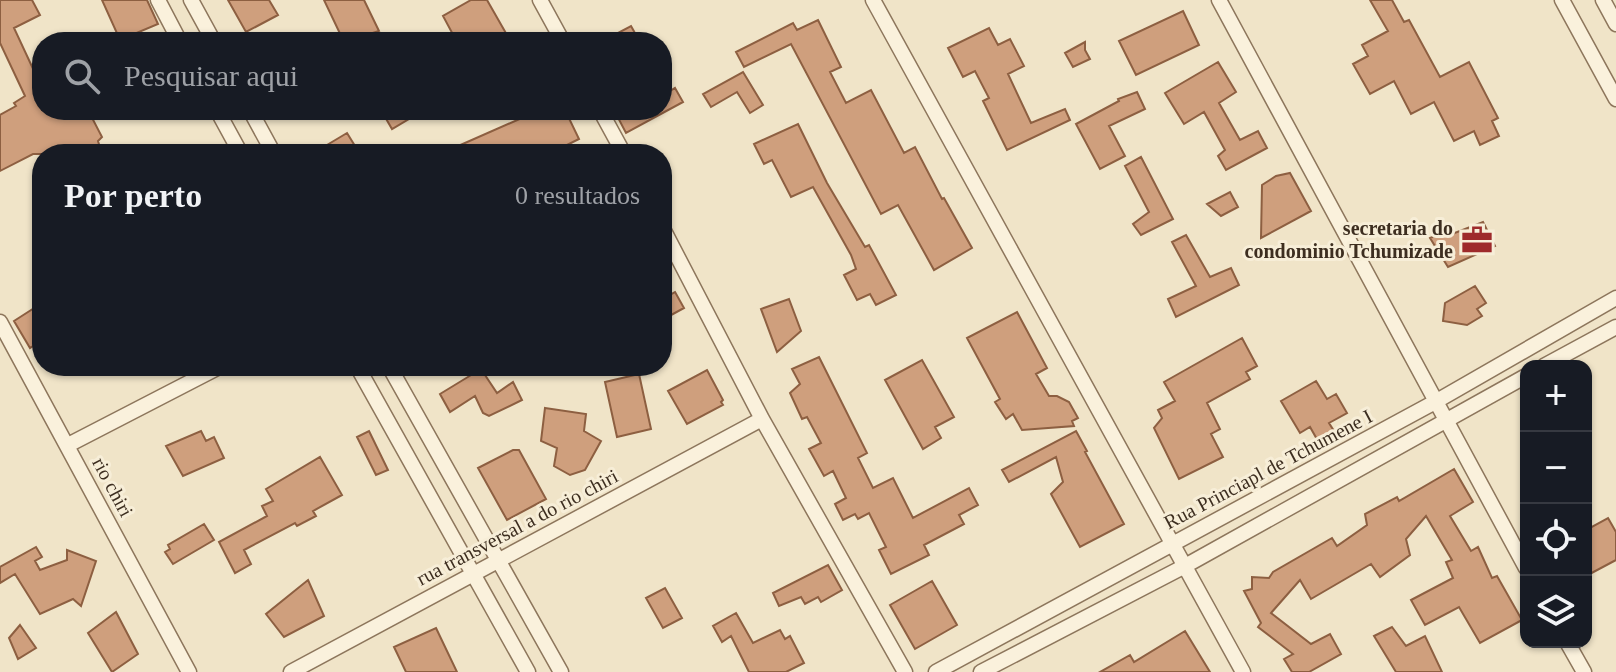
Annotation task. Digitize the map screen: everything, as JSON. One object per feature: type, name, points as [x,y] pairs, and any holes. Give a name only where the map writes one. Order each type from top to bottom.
[{"type":"street","points":[[158,0],[175,32]]},
{"type":"street","points":[[191,0],[209,32]]},
{"type":"street","points":[[873,0],[1243,672]]},
{"type":"street","points":[[1219,0],[1520,557]]},
{"type":"street","points":[[1562,0],[1616,99]]},
{"type":"street","points":[[1603,0],[1616,24]]},
{"type":"street","points":[[544,1],[558,32]]},
{"type":"street","points":[[222,120],[236,144]]},
{"type":"street","points":[[255,120],[269,144]]},
{"type":"street","points":[[605,120],[617,144]]},
{"type":"street","points":[[672,246],[762,419],[905,672]]},
{"type":"street","name":"Rua Princiapl de Tchumene I","points":[[936,672],[1435,402],[1616,298]]},
{"type":"street","name":"rio chiri","points":[[0,322],[189,672]]},
{"type":"street","points":[[1555,360],[1616,327]]},
{"type":"street","points":[[68,445],[202,376]]},
{"type":"street","points":[[363,376],[528,672]]},
{"type":"street","points":[[395,376],[561,672]]},
{"type":"street","name":"Rua Princiapl de Tchumene I","points":[[981,672],[1185,566],[1520,379]]},
{"type":"street","name":"rua transversal a do rio chiri","points":[[291,672],[762,419]]},
{"type":"street","points":[[1570,648],[1584,672]]},
{"type":"building","points":[[0,0],[32,0],[40,15],[14,28],[32,67],[32,120],[93,120],[102,137],[99,144],[32,144],[32,155],[0,171],[0,115],[16,106],[14,103],[25,96],[0,43]]},
{"type":"building","points":[[102,0],[147,0],[158,24],[139,32],[116,32]]},
{"type":"building","points":[[228,0],[269,0],[278,15],[246,32]]},
{"type":"building","points":[[324,0],[364,0],[379,31],[339,32]]},
{"type":"building","points":[[471,0],[487,0],[505,32],[452,32],[443,16]]},
{"type":"building","points":[[1370,0],[1392,0],[1404,22],[1409,20],[1440,77],[1469,62],[1498,118],[1492,121],[1499,136],[1480,145],[1474,131],[1454,141],[1434,102],[1411,114],[1394,81],[1370,94],[1353,64],[1368,56],[1362,45],[1388,31]]},
{"type":"building","points":[[1183,11],[1199,45],[1136,75],[1119,41]]},
{"type":"building","points":[[818,20],[841,67],[830,72],[846,103],[871,90],[904,153],[915,147],[972,248],[934,270],[898,205],[881,214],[791,44],[744,67],[736,52],[793,23],[797,30]]},
{"type":"building","points":[[631,26],[634,32],[620,32]]},
{"type":"building","points":[[989,28],[998,45],[1010,39],[1024,66],[1008,74],[1031,123],[1065,109],[1070,120],[1007,150],[983,101],[989,98],[975,71],[963,77],[948,48]]},
{"type":"building","points":[[1085,42],[1090,59],[1073,67],[1065,53]]},
{"type":"building","points":[[1218,62],[1236,92],[1219,103],[1240,140],[1258,131],[1267,148],[1226,170],[1218,156],[1225,150],[1204,112],[1184,124],[1165,93]]},
{"type":"building","points":[[743,72],[763,105],[750,113],[737,92],[711,107],[703,94]]},
{"type":"building","points":[[675,88],[683,102],[672,108],[672,90]]},
{"type":"building","points":[[1137,92],[1145,109],[1109,126],[1125,156],[1100,169],[1076,124],[1118,99]]},
{"type":"building","points":[[387,120],[407,120],[392,129]]},
{"type":"building","points":[[517,120],[570,120],[579,139],[569,144],[463,144]]},
{"type":"building","points":[[619,120],[650,120],[626,133]]},
{"type":"building","points":[[798,124],[827,183],[865,247],[869,245],[896,295],[876,305],[870,294],[857,300],[844,275],[856,269],[851,255],[813,187],[791,197],[772,160],[764,164],[754,144]]},
{"type":"building","points":[[347,133],[354,144],[329,144]]},
{"type":"building","points":[[1141,157],[1173,219],[1141,235],[1133,224],[1149,212],[1125,166]]},
{"type":"building","points":[[1290,173],[1311,211],[1261,238],[1262,185],[1276,176]]},
{"type":"building","points":[[1230,192],[1238,207],[1221,216],[1207,204]]},
{"type":"building","points":[[1483,222],[1495,246],[1448,267],[1430,238],[1445,232],[1447,236]]},
{"type":"building","points":[[1186,235],[1210,277],[1231,268],[1239,285],[1176,317],[1168,299],[1196,286],[1172,242]]},
{"type":"building","points":[[1475,286],[1486,303],[1477,309],[1482,316],[1467,325],[1443,321],[1445,303]]},
{"type":"building","points":[[675,292],[684,308],[672,315],[672,294]]},
{"type":"building","points":[[789,299],[801,331],[777,352],[761,309]]},
{"type":"building","points":[[32,309],[30,348],[14,321]]},
{"type":"building","points":[[1017,312],[1047,368],[1036,374],[1049,396],[1069,402],[1078,418],[1072,421],[1074,426],[1022,430],[1013,414],[1006,419],[995,402],[1000,399],[967,338]]},
{"type":"building","points":[[1242,338],[1257,366],[1246,372],[1250,379],[1207,403],[1220,429],[1211,434],[1223,457],[1179,479],[1154,428],[1162,418],[1158,410],[1175,401],[1164,382]]},
{"type":"building","points":[[819,357],[867,453],[858,458],[873,488],[893,478],[913,518],[969,488],[978,505],[959,515],[964,524],[924,545],[929,555],[891,574],[879,550],[886,547],[869,513],[858,519],[855,514],[843,520],[835,504],[846,498],[833,471],[824,476],[809,449],[821,443],[807,417],[802,419],[790,393],[800,384],[792,369]]},
{"type":"building","points":[[922,360],[954,417],[935,427],[941,438],[923,449],[885,380]]},
{"type":"building","points":[[707,370],[723,405],[687,424],[668,391]]},
{"type":"building","points":[[470,376],[486,376],[497,393],[513,382],[522,400],[489,416],[483,413],[475,396],[450,412],[440,394]]},
{"type":"building","points":[[639,376],[651,429],[617,437],[605,382]]},
{"type":"building","points":[[1316,381],[1327,399],[1336,394],[1347,413],[1329,423],[1334,431],[1318,441],[1310,427],[1300,433],[1281,401]]},
{"type":"building","points":[[545,408],[586,414],[584,431],[601,441],[585,470],[570,475],[554,466],[557,448],[541,441]]},
{"type":"building","points":[[201,431],[206,441],[214,437],[224,458],[183,476],[166,446]]},
{"type":"building","points":[[369,431],[388,470],[376,475],[357,437]]},
{"type":"building","points":[[1076,431],[1124,524],[1080,547],[1051,494],[1063,482],[1056,457],[1009,482],[1002,470]]},
{"type":"building","points":[[513,450],[519,450],[546,499],[507,520],[478,468]]},
{"type":"building","points":[[320,457],[342,495],[313,511],[316,516],[297,526],[295,523],[244,550],[251,564],[235,573],[219,542],[267,516],[262,506],[273,501],[266,489]]},
{"type":"building","points":[[1454,469],[1473,502],[1450,516],[1471,551],[1478,547],[1492,578],[1497,576],[1520,621],[1480,643],[1459,607],[1425,625],[1411,600],[1453,578],[1446,562],[1452,560],[1426,516],[1406,539],[1410,555],[1380,577],[1371,564],[1311,599],[1300,580],[1271,613],[1311,644],[1330,634],[1341,654],[1309,672],[1292,672],[1284,659],[1293,654],[1258,627],[1261,623],[1244,591],[1252,589],[1252,577],[1269,578],[1273,572],[1332,538],[1337,546],[1367,525],[1365,514],[1397,497],[1399,501]]},
{"type":"building","points":[[1608,518],[1616,532],[1616,560],[1592,573],[1592,527]]},
{"type":"building","points":[[204,524],[214,540],[173,564],[165,552],[170,549],[168,545]]},
{"type":"building","points":[[36,547],[42,557],[35,561],[40,570],[67,560],[67,550],[96,561],[81,606],[73,599],[40,614],[15,574],[0,583],[0,567]]},
{"type":"building","points":[[828,565],[842,590],[821,602],[818,597],[805,604],[801,597],[779,606],[773,593]]},
{"type":"building","points":[[308,580],[324,616],[284,637],[266,614]]},
{"type":"building","points":[[932,581],[957,625],[915,649],[890,605]]},
{"type":"building","points":[[665,588],[682,618],[663,628],[646,598]]},
{"type":"building","points":[[116,612],[138,654],[112,672],[88,633]]},
{"type":"building","points":[[736,613],[753,643],[780,630],[785,639],[790,636],[804,663],[786,672],[749,672],[731,636],[722,642],[713,626]]},
{"type":"building","points":[[20,625],[36,648],[18,659],[9,638]]},
{"type":"building","points":[[1392,627],[1406,646],[1425,636],[1442,672],[1396,672],[1374,636]]},
{"type":"building","points":[[436,628],[457,672],[406,672],[394,647]]},
{"type":"building","points":[[1185,631],[1210,672],[1100,672],[1130,655],[1134,662]]},
{"type":"place","name":"secretaria do condominio Tchumizade","points":[[1477,240]]}]
